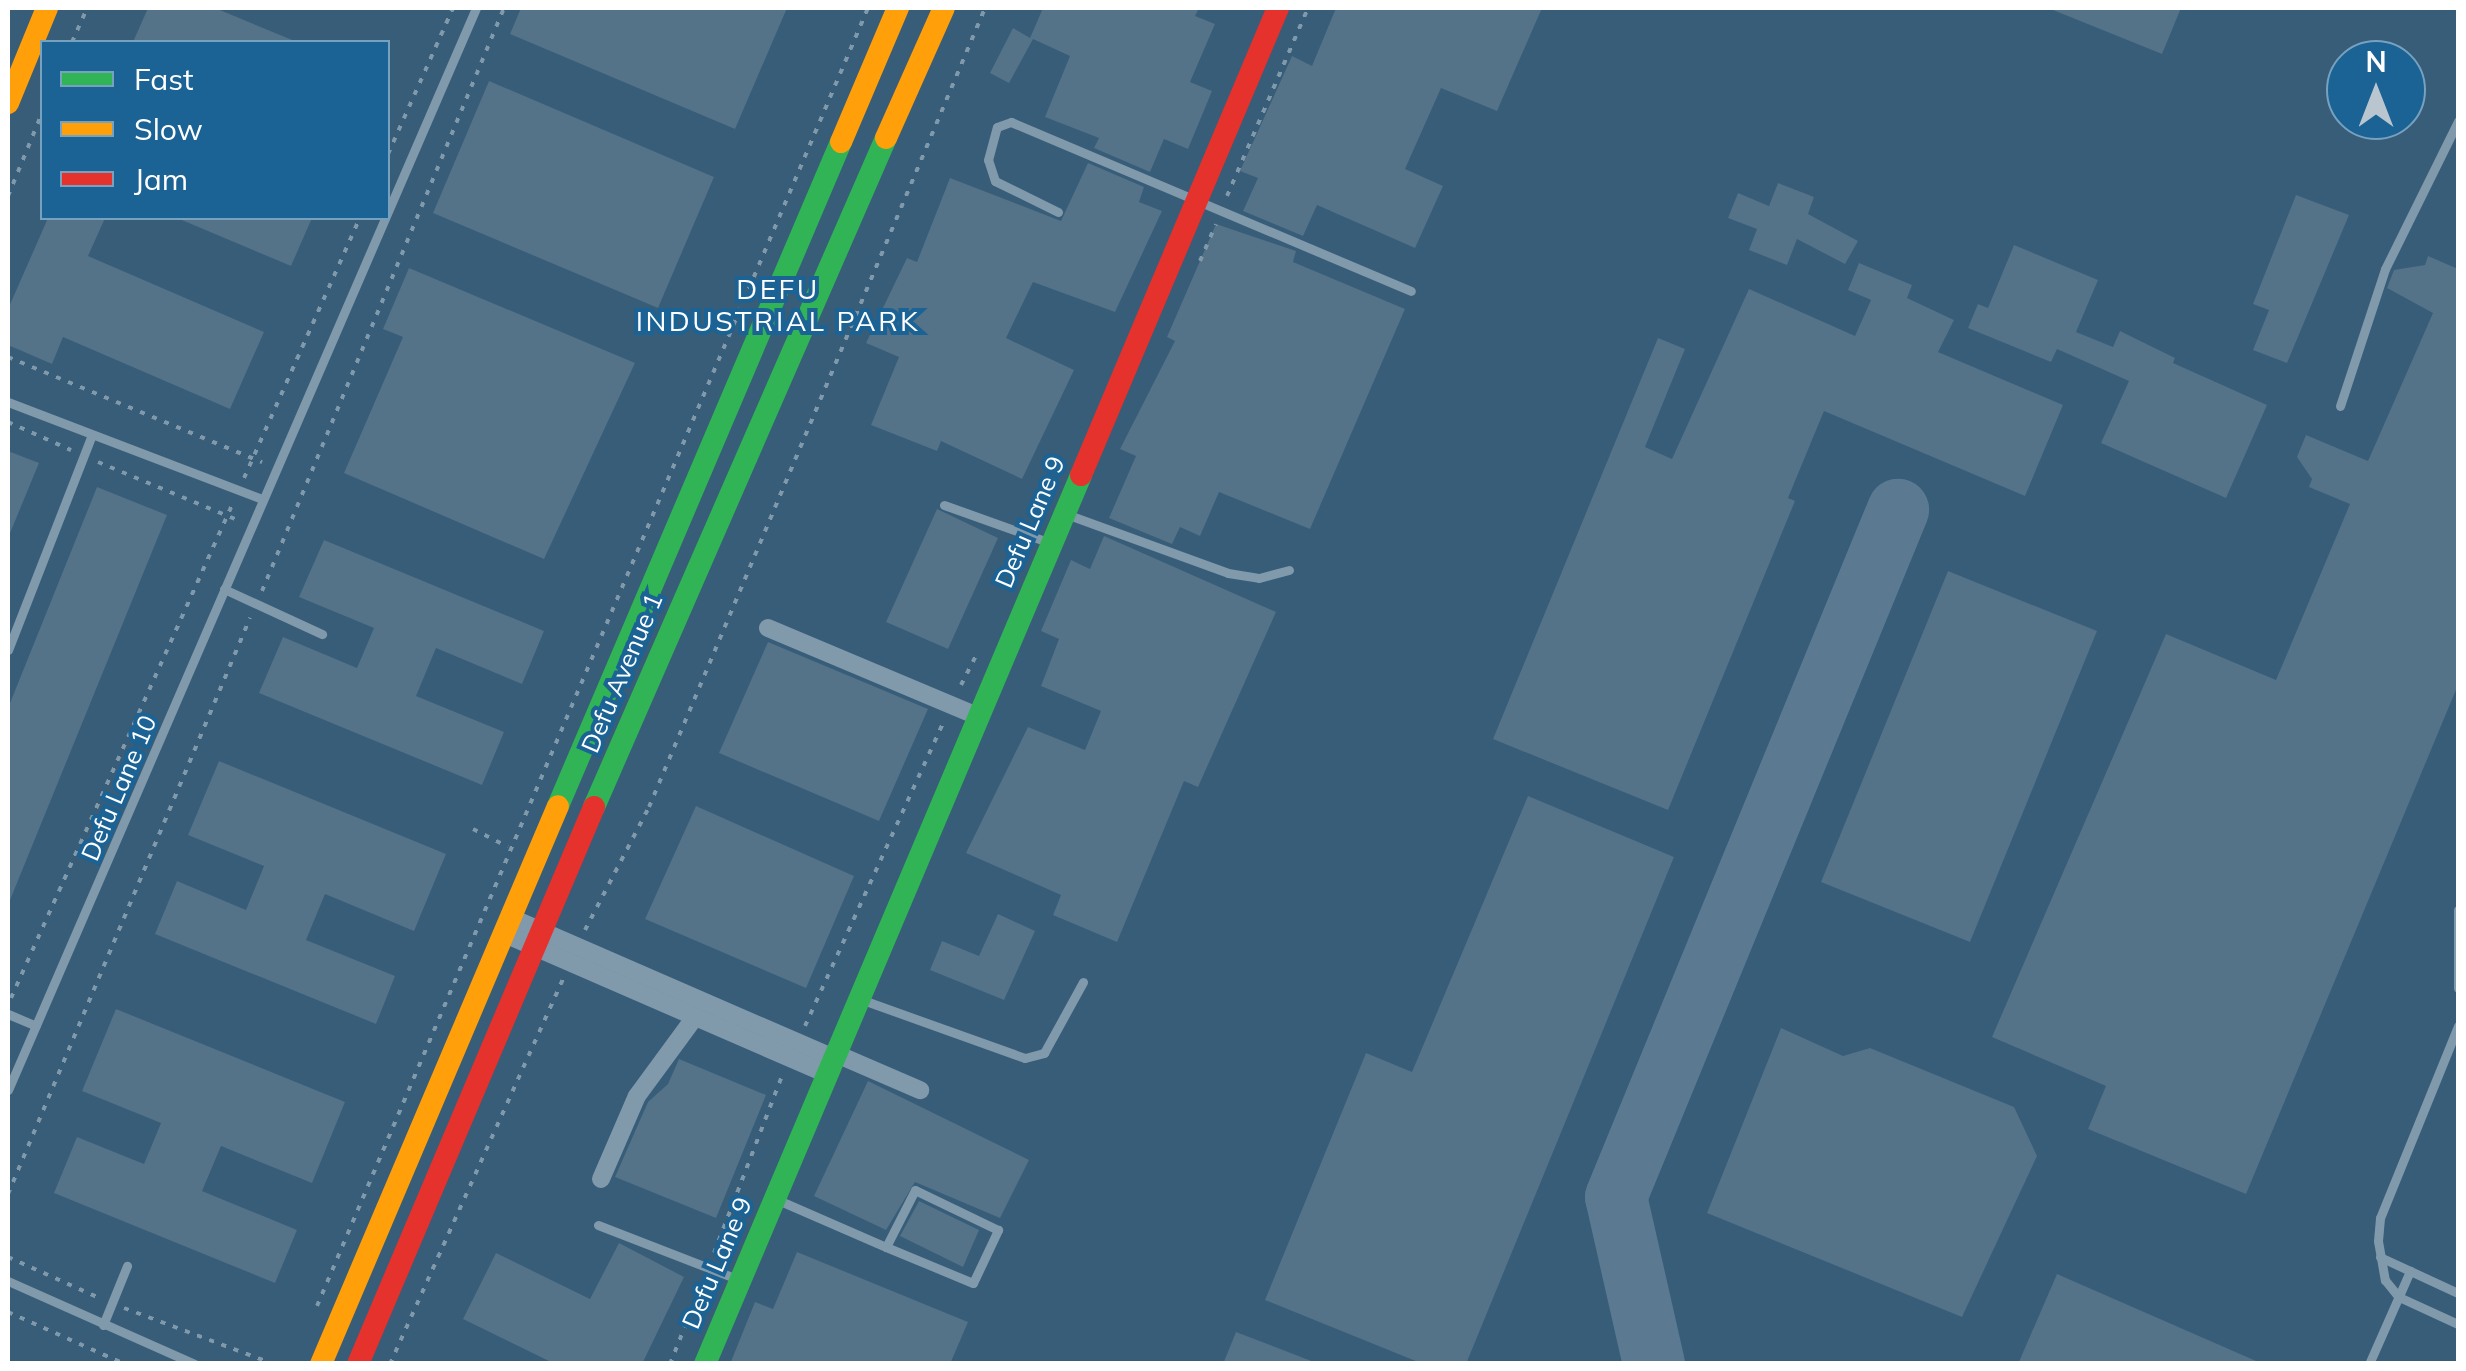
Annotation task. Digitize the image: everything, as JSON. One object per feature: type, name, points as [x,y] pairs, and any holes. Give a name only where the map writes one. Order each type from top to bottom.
[{"type":"main road","points":[[8,102],[47,8]]},
{"type":"main road","name":"Defu Avenue 1","points":[[320,1364],[511,927],[898,8]]},
{"type":"main road","name":"Defu Avenue 1","points":[[358,1364],[692,576],[944,8]]},
{"type":"main road","name":"Defu Lane 9","points":[[704,1364],[1278,8]]},
{"type":"street","points":[[768,628],[977,716]]},
{"type":"street","points":[[511,927],[540,941],[570,963],[695,1017],[920,1090]]},
{"type":"street","points":[[540,941],[578,945],[794,1050]]},
{"type":"street","points":[[601,1179],[637,1096],[695,1017]]},
{"type":"lane","name":"Defu Lane 10","points":[[390,208],[476,8]]},
{"type":"lane","points":[[1058,212],[995,181],[988,160],[997,127],[1011,122],[1412,291]]},
{"type":"lane","points":[[2340,406],[2385,270],[2458,122]]},
{"type":"lane","name":"Defu Lane 10","points":[[8,1090],[385,220]]},
{"type":"lane","points":[[8,402],[262,500]]},
{"type":"lane","points":[[8,650],[91,437]]},
{"type":"lane","points":[[944,505],[1051,542]]},
{"type":"lane","points":[[1063,513],[1228,573],[1259,578],[1290,570]]},
{"type":"lane","points":[[224,589],[322,634]]},
{"type":"lane","points":[[2458,910],[2458,988]]},
{"type":"lane","points":[[857,998],[1025,1058],[1044,1052],[1084,982]]},
{"type":"lane","points":[[8,1014],[36,1026]]},
{"type":"lane","points":[[2458,1026],[2380,1218],[2380,1257],[2385,1280],[2400,1297],[2458,1324]]},
{"type":"lane","points":[[774,1197],[886,1247],[973,1283],[998,1230],[914,1190],[886,1247]]},
{"type":"lane","points":[[598,1224],[740,1280]]},
{"type":"lane","points":[[2380,1257],[2458,1293]]},
{"type":"lane","points":[[103,1325],[128,1266]]},
{"type":"lane","points":[[2368,1364],[2410,1271]]},
{"type":"lane","points":[[8,1282],[194,1364]]},
{"type":"path","points":[[73,40],[87,8]]},
{"type":"path","points":[[390,150],[453,8]]},
{"type":"path","points":[[317,1307],[508,847],[868,8]]},
{"type":"path","points":[[578,945],[671,757],[985,8]]},
{"type":"path","points":[[8,196],[40,118]]},
{"type":"path","points":[[8,1006],[359,220]]},
{"type":"path","points":[[8,357],[278,469]]},
{"type":"path","points":[[8,422],[251,526]]},
{"type":"path","points":[[670,1364],[794,1050],[985,637]]},
{"type":"path","points":[[473,829],[508,847]]},
{"type":"path","points":[[390,1364],[570,963]]},
{"type":"path","points":[[8,1257],[112,1304],[274,1364]]},
{"type":"path","points":[[8,1312],[125,1364]]},
{"type":"building","points":[[148,8],[215,8],[292,40],[134,40]]},
{"type":"building","points":[[521,8],[787,8],[735,129],[510,34]]},
{"type":"building","points":[[1043,8],[1199,8],[1195,16],[1215,24],[1190,82],[1212,91],[1188,149],[1164,139],[1150,172],[1094,148],[1099,138],[1045,117],[1070,56],[1033,39],[1009,83],[990,73],[1013,28],[1030,38]]},
{"type":"building","points":[[1336,8],[1542,8],[1497,111],[1441,88],[1405,169],[1443,186],[1415,248],[1317,205],[1303,236],[1243,211],[1258,178],[1240,171],[1292,56],[1312,66]]},
{"type":"building","points":[[2048,8],[2181,8],[2162,54]]},
{"type":"building","points":[[489,81],[714,177],[658,308],[433,213]]},
{"type":"building","points":[[1088,163],[1144,187],[1139,202],[1162,211],[1115,312],[1033,282],[1006,338],[1074,370],[1022,479],[941,441],[937,451],[871,425],[899,357],[866,343],[907,258],[917,262],[950,178],[1061,221]]},
{"type":"building","points":[[1778,183],[1814,197],[1808,214],[1858,241],[1845,264],[1797,239],[1787,265],[1749,250],[1757,229],[1728,218],[1738,193],[1769,206]]},
{"type":"building","points":[[2296,195],[2349,215],[2287,363],[2253,350],[2269,310],[2253,304]]},
{"type":"building","points":[[47,220],[104,220],[88,256],[264,332],[230,409],[63,337],[52,364],[8,345],[8,309]]},
{"type":"building","points":[[182,220],[311,220],[291,266]]},
{"type":"building","points":[[1216,224],[1296,251],[1293,262],[1405,309],[1310,529],[1219,492],[1200,536],[1180,527],[1172,544],[1109,518],[1136,456],[1120,449],[1175,341],[1167,337]]},
{"type":"building","points":[[2014,245],[2098,280],[2076,332],[2113,347],[2120,331],[2175,358],[2173,363],[2267,405],[2226,498],[2101,443],[2129,381],[2057,349],[2051,362],[1968,328],[1978,304],[1988,308]]},
{"type":"building","points":[[2428,256],[2458,269],[2458,685],[2246,1194],[2088,1129],[2106,1086],[1992,1037],[2166,634],[2276,680],[2350,504],[2309,487],[2312,479],[2297,457],[2306,435],[2368,461],[2433,313],[2387,288],[2394,270],[2425,265]]},
{"type":"building","points":[[1859,263],[1912,285],[1907,298],[1954,320],[1938,352],[2063,405],[2025,496],[1824,411],[1788,498],[1795,501],[1668,810],[1493,739],[1658,338],[1685,349],[1645,447],[1672,459],[1749,289],[1855,336],[1871,300],[1848,290]]},
{"type":"building","points":[[409,268],[635,363],[544,559],[344,473],[403,337],[383,329]]},
{"type":"building","points":[[8,451],[39,463],[8,538]]},
{"type":"building","points":[[97,487],[167,515],[8,905],[8,708]]},
{"type":"building","points":[[937,509],[998,538],[948,649],[886,622]]},
{"type":"building","points":[[1104,536],[1276,612],[1198,787],[1184,781],[1117,942],[1053,915],[1061,895],[966,853],[1028,727],[1085,750],[1101,711],[1041,686],[1059,639],[1041,631],[1071,560],[1090,569]]},
{"type":"building","points":[[324,540],[544,631],[522,684],[436,648],[416,696],[504,732],[482,785],[259,693],[283,637],[357,668],[374,628],[299,597]]},
{"type":"building","points":[[1948,571],[2097,631],[1970,942],[1821,882]]},
{"type":"building","points":[[768,642],[928,709],[879,821],[719,753]]},
{"type":"building","points":[[219,761],[446,854],[414,931],[325,894],[306,940],[395,976],[376,1024],[155,934],[177,881],[246,910],[264,866],[188,835]]},
{"type":"building","points":[[1528,796],[1674,857],[1466,1364],[1423,1364],[1265,1300],[1366,1053],[1412,1072]]},
{"type":"building","points":[[696,806],[854,876],[806,988],[645,919]]},
{"type":"building","points":[[998,914],[1035,931],[1004,1000],[930,970],[942,941],[979,956]]},
{"type":"building","points":[[116,1009],[345,1102],[312,1183],[221,1146],[202,1191],[297,1230],[275,1283],[54,1193],[77,1137],[144,1164],[161,1123],[82,1091]]},
{"type":"building","points":[[1781,1028],[1843,1056],[1870,1048],[2014,1107],[2037,1156],[1962,1317],[1707,1213]]},
{"type":"building","points":[[679,1059],[766,1095],[716,1218],[615,1177],[648,1102],[668,1084]]},
{"type":"building","points":[[868,1081],[1029,1160],[1000,1218],[915,1182],[886,1230],[814,1196]]},
{"type":"building","points":[[919,1201],[979,1230],[963,1267],[900,1236]]},
{"type":"building","points":[[619,1243],[684,1277],[642,1364],[555,1364],[463,1319],[496,1253],[590,1299]]},
{"type":"building","points":[[797,1252],[968,1322],[950,1364],[730,1364],[755,1302],[773,1309]]},
{"type":"building","points":[[2057,1274],[2263,1364],[2018,1364]]},
{"type":"building","points":[[1236,1332],[1314,1362],[1223,1364]]},
{"type":"taxiway","points":[[1654,1364],[1616,1197],[1898,510]]},
{"type":"traffic: fast","points":[[594,807],[886,138]]},
{"type":"traffic: fast","points":[[558,806],[841,142]]},
{"type":"traffic: fast","points":[[705,1364],[1081,475]]},
{"type":"traffic: slow","points":[[8,103],[47,8]]},
{"type":"traffic: slow","points":[[841,142],[898,8]]},
{"type":"traffic: slow","points":[[886,138],[944,8]]},
{"type":"traffic: slow","points":[[321,1364],[558,806]]},
{"type":"traffic: jam","points":[[1081,475],[1278,8]]},
{"type":"traffic: jam","points":[[358,1364],[594,807]]},
{"type":"district","name":"DEFU INDUSTRIAL PARK","points":[[778,305]]}]
